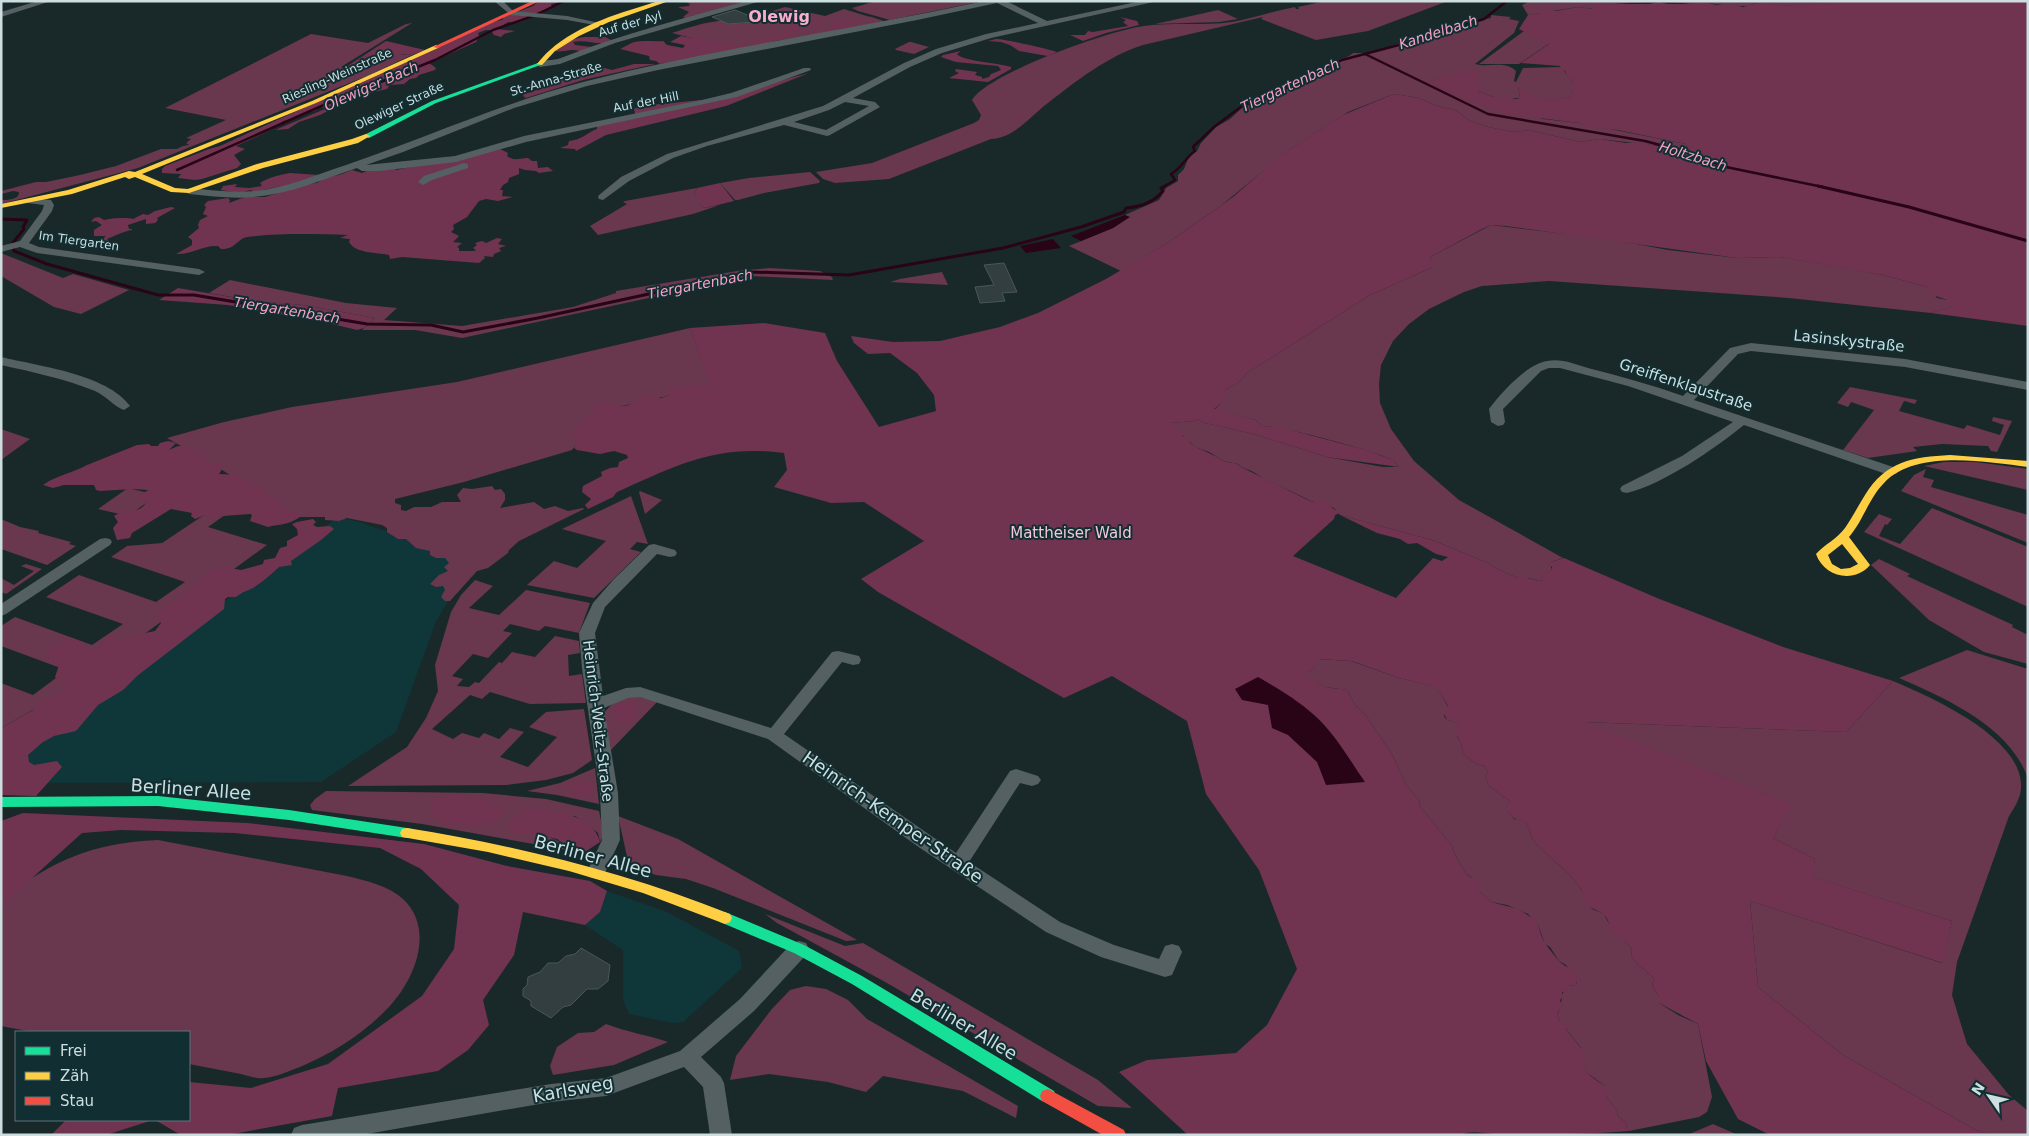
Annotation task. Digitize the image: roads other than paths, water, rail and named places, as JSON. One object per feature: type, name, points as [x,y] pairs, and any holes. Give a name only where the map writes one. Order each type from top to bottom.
[{"type":"street","points":[[1,15],[47,1]]},
{"type":"street","points":[[498,1],[517,14],[567,18],[600,24]]},
{"type":"street","name":"Riesling-Weinstraße","points":[[145,170],[314,102],[517,14],[537,1]]},
{"type":"street","name":"Olewiger Straße","points":[[189,191],[246,170],[359,140],[434,102],[540,64],[553,49],[600,24],[666,1]]},
{"type":"street","name":"Auf der Ayl","points":[[540,64],[561,60],[616,40],[757,1]]},
{"type":"street","name":"St.-Anna-Straße","points":[[134,174],[178,191],[229,196],[267,192],[309,182],[353,167],[511,106],[595,81],[658,67],[908,20],[998,1],[1046,24]]},
{"type":"street","points":[[604,197],[625,179],[670,156],[713,141],[784,122],[846,99],[907,64],[939,51],[978,39],[1154,1]]},
{"type":"street","name":"Auf der Hill","points":[[353,167],[380,168],[456,159],[533,137],[734,95],[807,70]]},
{"type":"street","points":[[784,122],[828,133],[875,107],[872,104],[846,99]]},
{"type":"street","name":"Auf der Hill","points":[[424,182],[428,178],[486,157],[492,153],[488,150]]},
{"type":"street","points":[[1,208],[87,187],[126,174],[134,174],[145,170],[177,182],[188,188],[189,191]]},
{"type":"street","points":[[177,182],[246,170]]},
{"type":"street","points":[[108,189],[134,174]]},
{"type":"street","points":[[1,208],[47,202],[131,182],[157,183]]},
{"type":"street","points":[[129,188],[157,183]]},
{"type":"street","points":[[32,200],[47,202]]},
{"type":"street","name":"Im Tiergarten","points":[[12,246],[48,211],[47,202]]},
{"type":"street","name":"Im Tiergarten","points":[[12,246],[199,272]]},
{"type":"street","name":"Lasinskystraße","points":[[1686,401],[1734,351],[1751,347],[1905,363],[2028,386]]},
{"type":"street","points":[[1,361],[90,384],[111,394],[124,406]]},
{"type":"street","name":"Greiffenklaustraße","points":[[1498,422],[1496,409],[1530,374],[1542,366],[1560,364],[1610,377],[1686,401],[1892,471]]},
{"type":"street","points":[[1627,489],[1645,482],[1692,455],[1730,431],[1742,420]]},
{"type":"street","points":[[1844,537],[1881,479],[1892,471],[1910,463],[1948,458],[1980,458],[2028,464]]},
{"type":"street","points":[[1,610],[105,542]]},
{"type":"street","name":"Heinrich-Weitz-Straße","points":[[596,872],[611,840],[609,793],[590,668],[587,633],[598,606],[619,582],[654,548],[670,553]]},
{"type":"street","points":[[774,735],[838,656],[853,660]]},
{"type":"street","name":"Heinrich-Kemper-Straße","points":[[596,705],[626,693],[640,692],[661,697],[774,735],[927,843],[1052,927],[1108,951],[1165,969],[1172,952]]},
{"type":"street","points":[[959,863],[1016,775],[1032,780]]},
{"type":"street","name":"Berliner Allee","points":[[1,802],[158,801],[288,815],[463,841],[596,872],[693,904],[799,948],[857,980],[1118,1135]]},
{"type":"street","name":"Karlsweg","points":[[302,1135],[551,1093],[606,1087],[687,1058],[747,1005],[799,948]]},
{"type":"street","points":[[687,1058],[713,1083],[721,1135]]},
{"type":"waterway","name":"Olewiger Bach","points":[[177,170],[326,104],[435,60],[493,30],[536,15],[564,1]]},
{"type":"waterway","name":"Tiergartenbach","points":[[1163,187],[1175,180],[1171,174],[1195,151],[1193,147],[1214,127],[1242,106],[1269,96],[1342,60],[1410,42],[1484,19],[1507,1]]},
{"type":"waterway","name":"Holtzbach","points":[[1365,54],[1488,114],[1645,141],[1686,152],[1726,167],[1823,187]]},
{"type":"waterway","name":"Holtzbach","points":[[1818,186],[1909,207],[2028,241]]},
{"type":"waterway","name":"Tiergartenbach","points":[[1,219],[27,220],[23,227],[24,229],[12,244],[14,251],[47,264],[158,295],[194,295],[367,324],[431,325],[463,332],[538,318],[750,272],[849,275],[1003,248],[1081,227],[1124,212],[1126,208],[1146,204],[1155,199],[1163,191],[1161,188],[1163,187]]},
{"type":"district","name":"Olewig","points":[[779,16]]},
{"type":"water label","name":"Kandelbach","points":[[1438,32]]},
{"type":"park label","name":"Mattheiser Wald","points":[[1071,533]]}]
